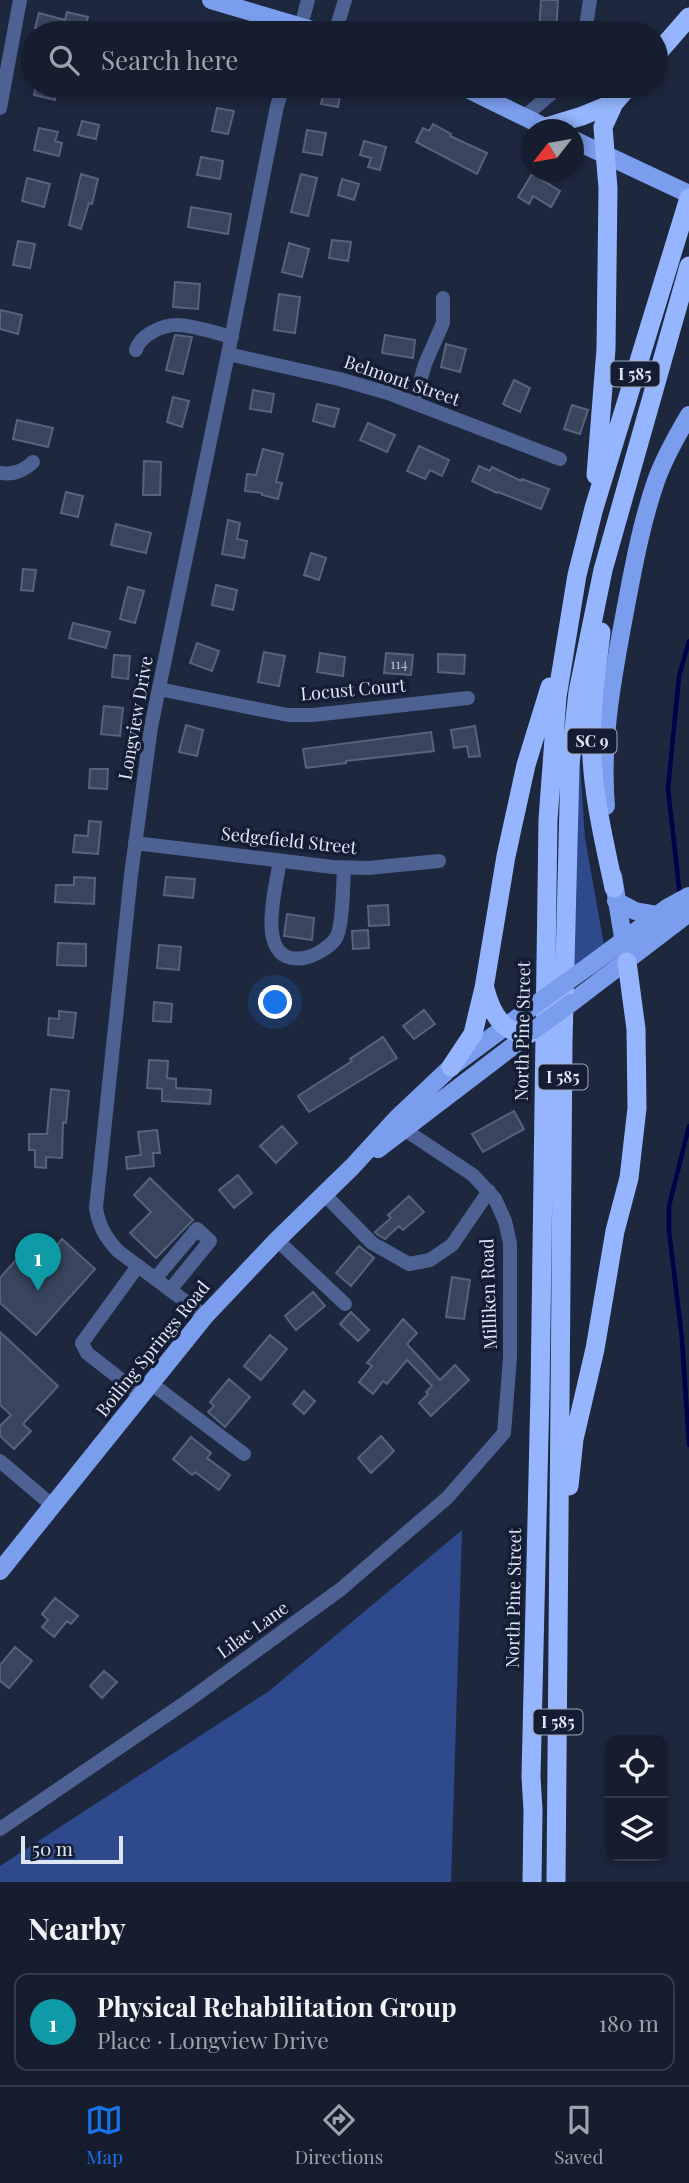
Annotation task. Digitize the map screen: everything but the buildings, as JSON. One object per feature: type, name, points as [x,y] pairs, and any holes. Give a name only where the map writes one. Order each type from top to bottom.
[{"type":"highway","points":[[668,41],[689,17]]},
{"type":"highway","points":[[594,508],[606,349],[608,188],[603,127],[618,98]]},
{"type":"highway","points":[[574,119],[614,103]]},
{"type":"highway","name":"North Pine Street","points":[[532,1882],[548,820],[554,734],[566,636],[577,575],[594,508],[689,196]]},
{"type":"highway","name":"I 585","points":[[556,1882],[563,1028],[570,777],[578,692],[598,593],[689,266]]},
{"type":"highway","name":"SC 9","points":[[598,593],[602,629],[592,719],[592,752],[600,825],[615,894]]},
{"type":"highway","points":[[452,1067],[473,1034],[526,765],[566,636]]},
{"type":"highway","points":[[557,1563],[574,1439],[595,1349],[615,1231],[629,1178],[637,1108],[636,1030],[627,962]]},
{"type":"highway","points":[[484,988],[495,1016],[505,1027],[514,1032],[532,1032]]},
{"type":"highway","points":[[521,1882],[524,1846],[533,1810]]},
{"type":"main road","points":[[211,0],[273,21]]},
{"type":"main road","points":[[487,98],[531,119]]},
{"type":"main road","points":[[584,145],[689,196]]},
{"type":"main road","points":[[658,915],[635,911],[615,894],[604,783],[606,746],[617,653],[644,521],[669,449],[689,415]]},
{"type":"main road","name":"SC 9","points":[[615,894],[627,962]]},
{"type":"main road","name":"Boiling Springs Road","points":[[401,1124],[452,1067],[658,915],[689,896]]},
{"type":"main road","name":"Boiling Springs Road","points":[[0,1571],[205,1316],[276,1240],[352,1167],[401,1124],[594,987],[689,913]]},
{"type":"street","points":[[0,108],[20,0]]},
{"type":"street","points":[[302,21],[308,0]]},
{"type":"street","points":[[339,21],[345,0]]},
{"type":"street","points":[[587,21],[590,0]]},
{"type":"street","name":"Longview Drive","points":[[205,1316],[118,1251],[106,1239],[96,1208],[135,842],[151,727],[279,98]]},
{"type":"street","points":[[525,116],[547,98]]},
{"type":"street","points":[[414,403],[425,364],[443,323],[443,298]]},
{"type":"street","points":[[136,350],[143,337],[165,327],[177,325],[232,337]]},
{"type":"street","name":"Belmont Street","points":[[228,355],[340,379],[414,403],[560,459]]},
{"type":"street","points":[[0,473],[23,471],[33,461]]},
{"type":"street","name":"Locust Court","points":[[159,689],[288,715],[313,715],[468,698]]},
{"type":"street","name":"Sedgefield Street","points":[[135,842],[344,868],[439,861]]},
{"type":"street","points":[[281,861],[271,922],[272,934],[274,944],[281,953],[294,958],[306,958],[321,951],[336,939],[340,929],[344,868]]},
{"type":"street","name":"Milliken Road","points":[[401,1124],[473,1175],[489,1191],[505,1221],[510,1243],[510,1358],[504,1433]]},
{"type":"street","points":[[324,1194],[372,1243],[409,1264],[430,1260],[452,1245],[489,1191]]},
{"type":"street","points":[[155,1279],[197,1229],[210,1241],[170,1290]]},
{"type":"street","points":[[276,1240],[345,1304]]},
{"type":"street","points":[[138,1266],[85,1336],[82,1343],[86,1353],[244,1454]]},
{"type":"street","name":"Lilac Lane","points":[[0,1829],[189,1700],[341,1589],[447,1498],[504,1433]]},
{"type":"street","points":[[0,1461],[52,1506]]},
{"type":"shaded area","points":[[578,730],[585,838],[604,945],[567,973]]},
{"type":"shaded area","points":[[462,1530],[451,1882],[0,1882],[0,1866],[269,1691]]},
{"type":"waterway","points":[[680,896],[668,789],[679,676],[689,641]]},
{"type":"waterway","points":[[689,1126],[669,1206],[689,1445]]},
{"type":"place","name":"Physical Rehabilitation Group","points":[[38,1291]]}]
